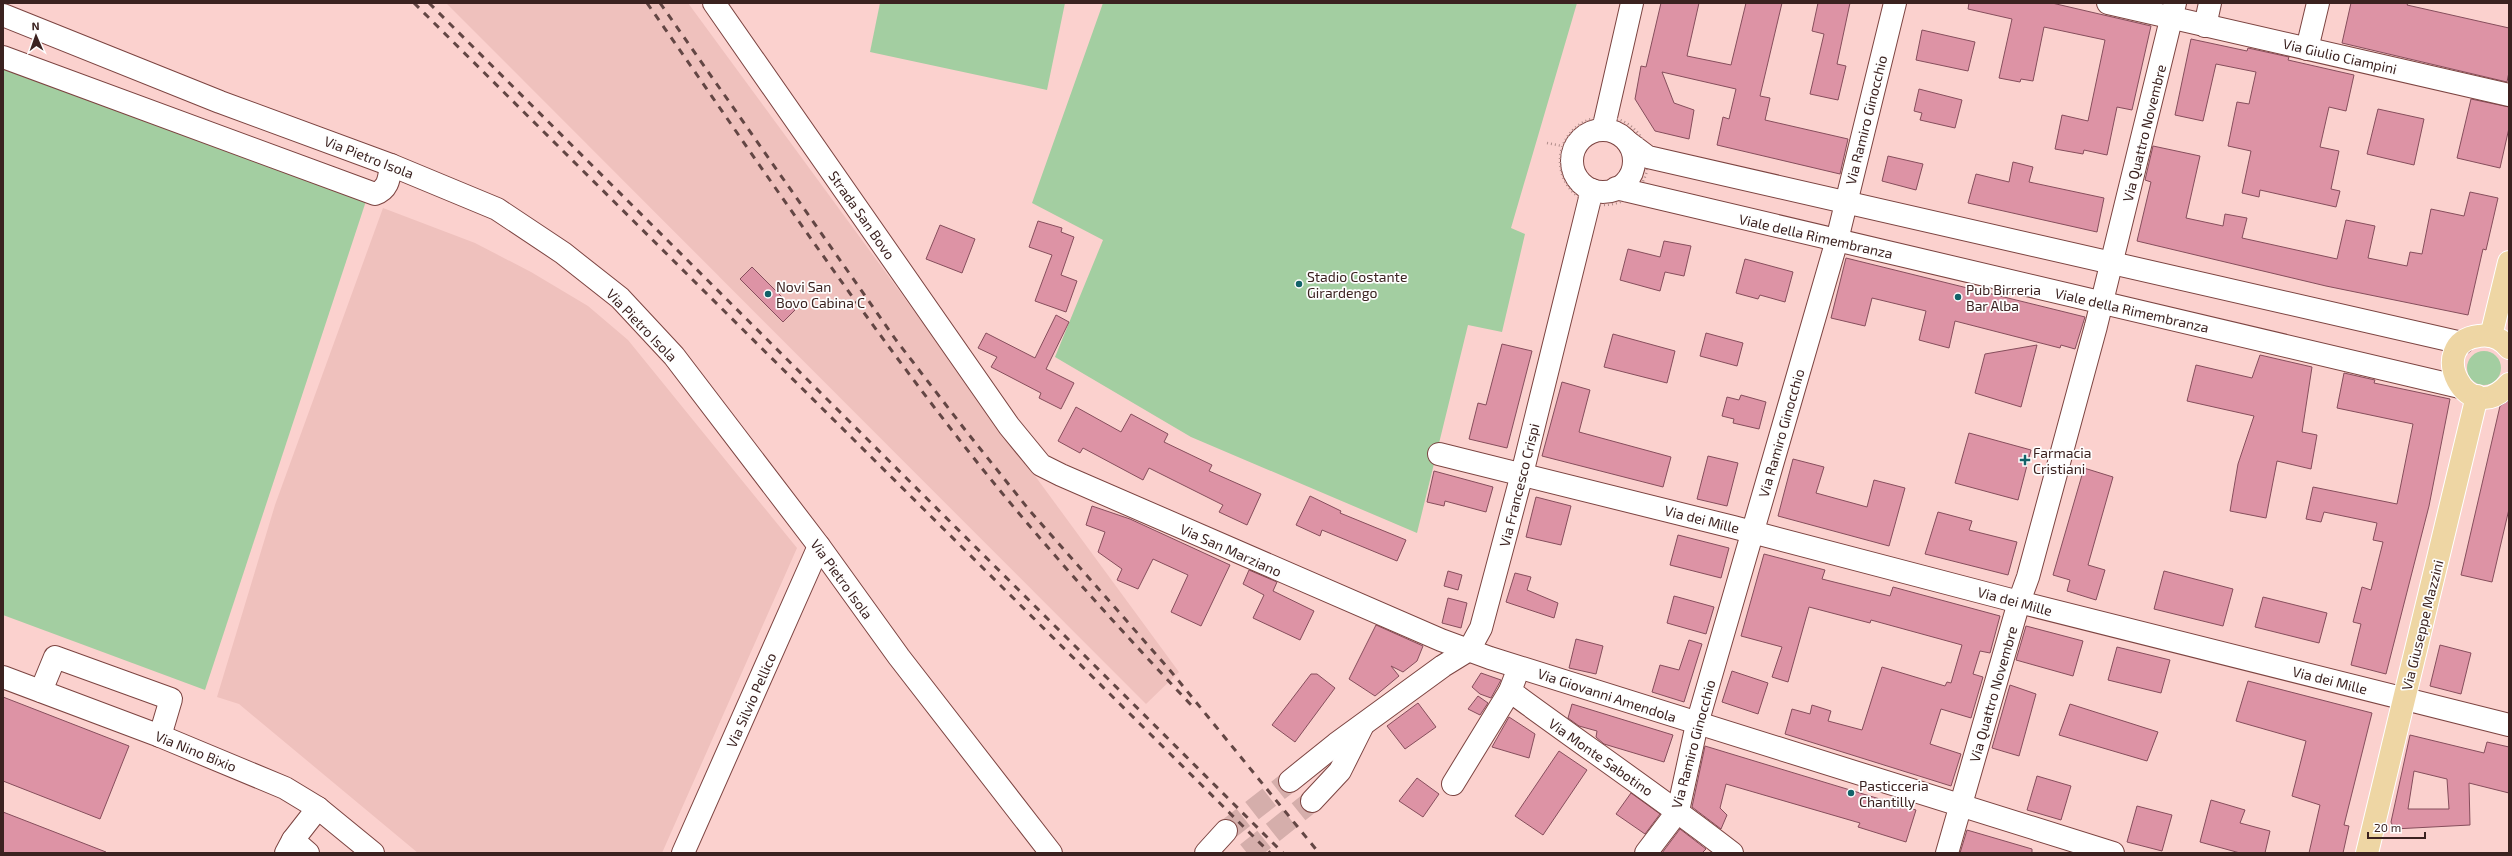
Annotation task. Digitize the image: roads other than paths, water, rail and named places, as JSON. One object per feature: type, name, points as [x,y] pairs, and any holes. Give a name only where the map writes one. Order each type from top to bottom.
[{"type":"main road","points":[[2507,389],[2495,395],[2468,392],[2452,369],[2455,355],[2462,344],[2476,336],[2500,342],[2508,272]]},
{"type":"main road","name":"Via Giuseppe Mazzini","points":[[2367,853],[2404,699],[2468,392]]},
{"type":"street","name":"Strada San Bovo","points":[[714,3],[1010,426]]},
{"type":"street","points":[[1628,142],[1634,159],[1633,168],[1624,183],[1625,191],[1600,192],[1591,196],[1575,174],[1572,160],[1574,150],[1585,136],[1604,123],[1632,3]]},
{"type":"street","name":"Via Ramiro Ginocchio","points":[[1646,853],[1678,811],[1697,724],[1837,240],[1895,3]]},
{"type":"street","name":"Via Giulio Ciampini","points":[[2108,3],[2173,10],[2205,26],[2509,95]]},
{"type":"street","points":[[2205,26],[2210,3]]},
{"type":"street","points":[[2307,49],[2318,3]]},
{"type":"street","name":"Via Quattro Novembre","points":[[1947,853],[2019,602],[2028,577],[2102,303],[2173,10]]},
{"type":"street","name":"Via Pietro Isola","points":[[3,15],[220,102],[391,165],[497,209],[563,253],[620,298],[674,356],[819,546],[899,657],[1051,853]]},
{"type":"street","points":[[3,57],[375,194],[384,191],[387,186],[391,165]]},
{"type":"street","points":[[201,131],[220,102]]},
{"type":"street","points":[[1604,123],[1648,157],[2462,344]]},
{"type":"street","name":"Viale della Rimembranza","points":[[1625,191],[2102,303],[2468,392]]},
{"type":"street","name":"Via Francesco Crispi","points":[[1290,780],[1443,666],[1469,650],[1481,628],[1490,600],[1591,196]]},
{"type":"street","name":"Via San Marziano","points":[[1010,426],[1041,465],[1061,475],[1261,563],[1469,650]]},
{"type":"street","name":"Via dei Mille","points":[[1439,454],[1753,532],[2019,602],[2509,726]]},
{"type":"street","name":"Via Silvio Pellico","points":[[683,853],[819,546]]},
{"type":"street","name":"Via Giovanni Amendola","points":[[1469,650],[1697,724],[2113,853]]},
{"type":"street","points":[[41,691],[55,657],[171,699],[160,736]]},
{"type":"street","points":[[1453,784],[1510,691],[1519,667]]},
{"type":"street","name":"Via Nino Bixio","points":[[3,677],[160,736],[285,788],[318,808],[373,853]]},
{"type":"street","name":"Via Monte Sabotino","points":[[1510,691],[1607,763],[1678,811],[1732,853]]},
{"type":"street","name":"Via Francesco Crispi","points":[[1312,801],[1340,771],[1362,725]]},
{"type":"street","points":[[296,849],[318,808]]},
{"type":"street","points":[[1027,822],[1036,853]]},
{"type":"street","points":[[1206,853],[1226,831]]},
{"type":"tunnel","points":[[1226,831],[1290,781]]},
{"type":"tunnel","points":[[1247,853],[1312,801]]},
{"type":"railway","points":[[414,3],[1270,853]]},
{"type":"railway","points":[[429,3],[1283,853]]},
{"type":"railway","points":[[647,3],[838,277],[917,385],[958,438],[1043,542],[1194,708]]},
{"type":"railway","points":[[660,3],[896,340],[966,431],[1030,511],[1169,669],[1319,853]]},
{"type":"place","name":"Stadio Costante Girardengo","points":[[1299,284]]},
{"type":"place","name":"Novi San Bovo Cabina C","points":[[768,294]]},
{"type":"place","name":"Pub Birreria Bar Alba","points":[[1958,297]]},
{"type":"place","name":"Farmacia Cristiani","points":[[2025,460]]},
{"type":"place","name":"Pasticceria Chantilly","points":[[1851,793]]}]
